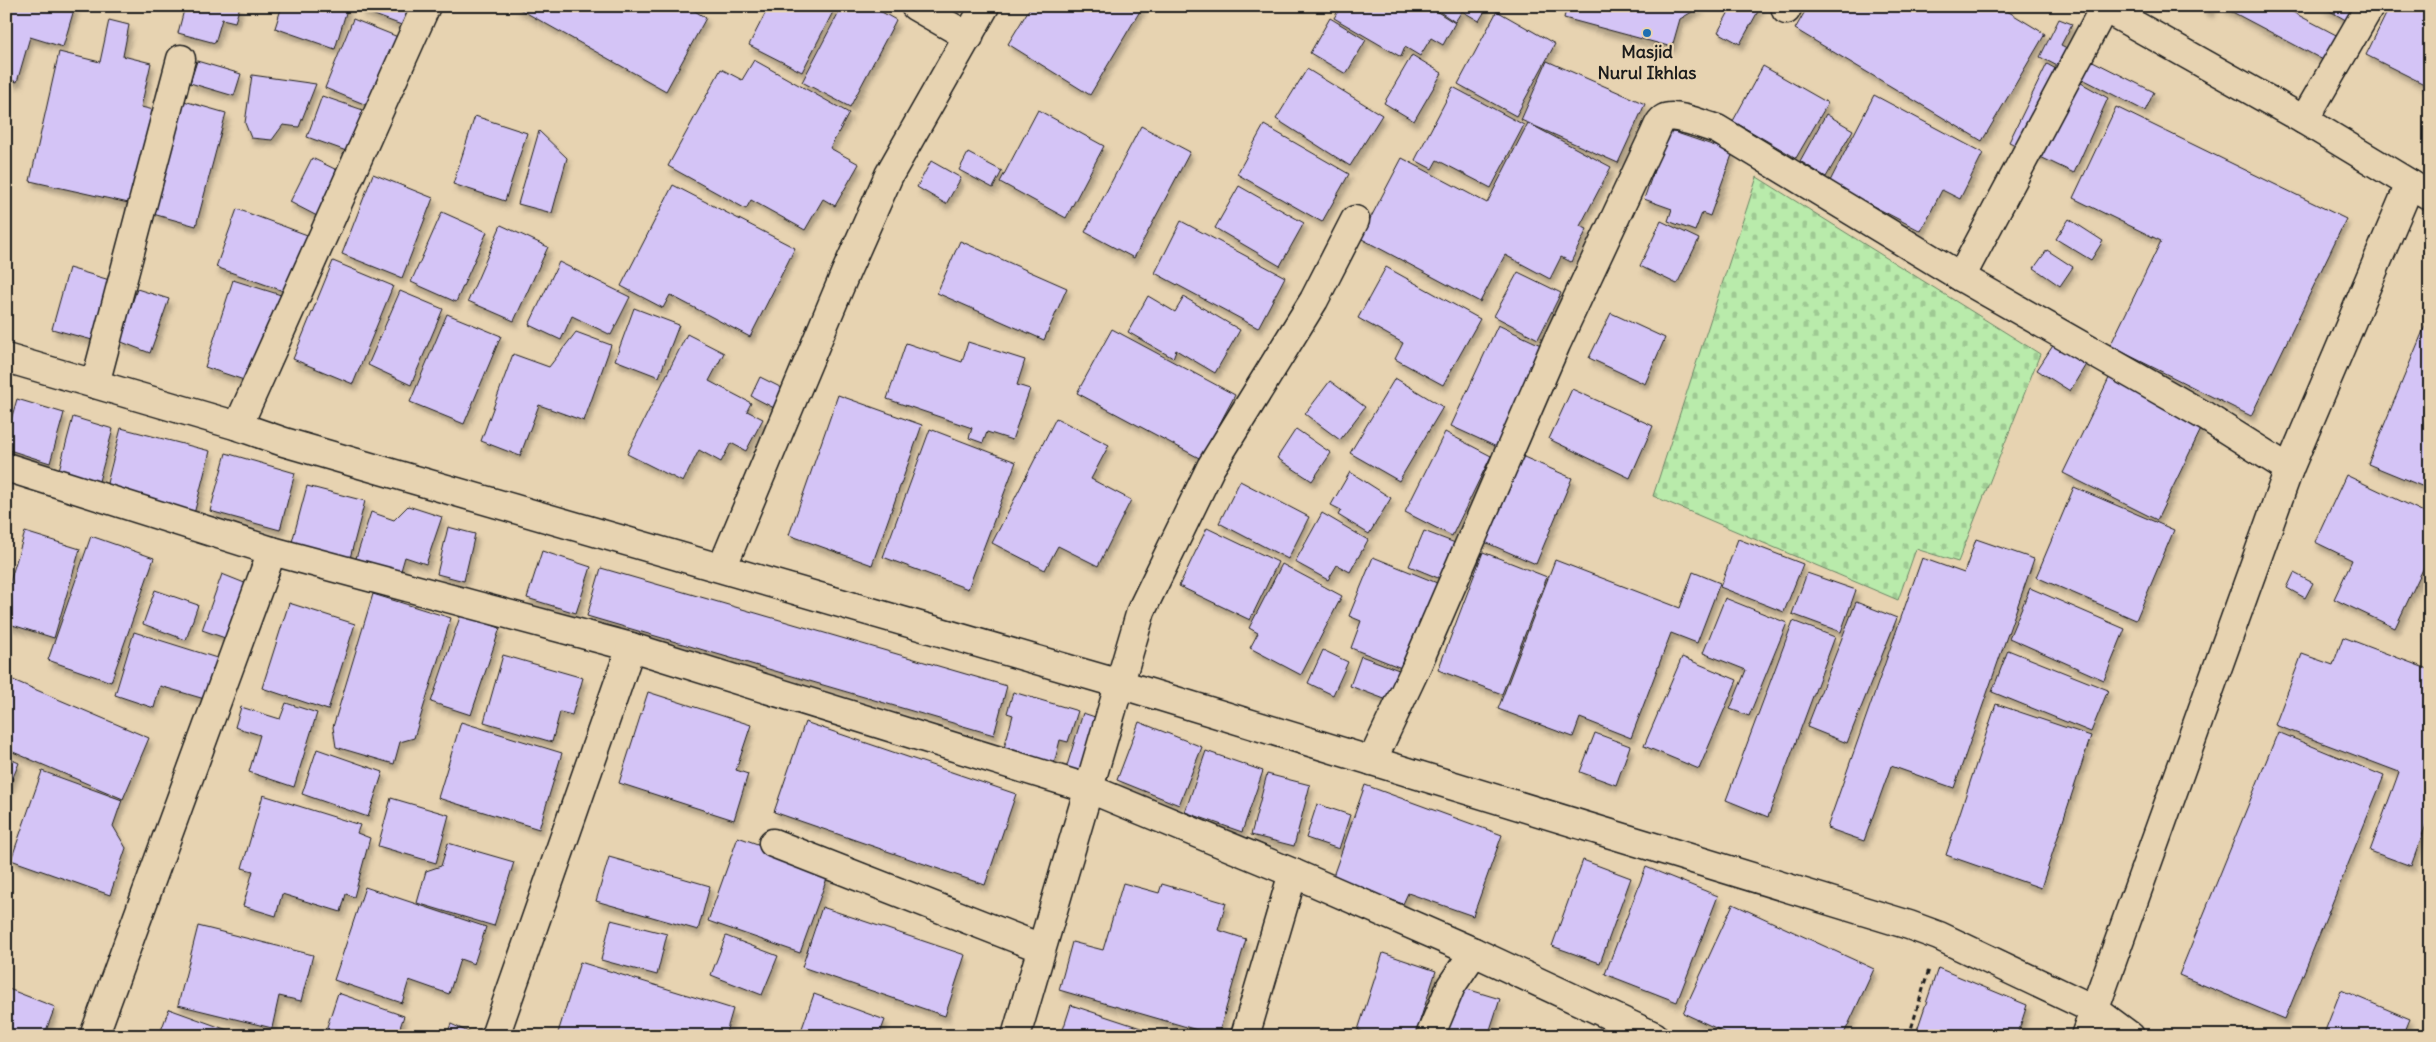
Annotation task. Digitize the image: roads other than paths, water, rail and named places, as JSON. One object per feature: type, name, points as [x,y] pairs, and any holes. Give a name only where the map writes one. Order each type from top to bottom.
[{"type":"main road","points":[[238,426],[426,6]]},
{"type":"main road","points":[[915,6],[968,37]]},
{"type":"main road","points":[[722,568],[845,274],[889,175],[985,6]]},
{"type":"main road","points":[[2304,120],[2370,6]]},
{"type":"main road","points":[[1961,277],[2103,7],[2304,120],[2420,190],[2288,469],[2085,1036]]},
{"type":"main road","points":[[95,384],[181,58]]},
{"type":"main road","points":[[1372,761],[1415,670],[1556,344],[1661,121],[1667,117],[1675,117],[1717,129],[1961,277],[2205,416],[2288,469]]},
{"type":"main road","points":[[1016,1036],[1141,611],[1211,467],[1314,300],[1355,220]]},
{"type":"main road","points":[[6,358],[238,426],[284,442],[1120,684],[1939,936],[2095,1010],[2130,1036]]},
{"type":"main road","points":[[6,467],[272,551],[631,648],[1090,789],[1293,873],[1474,952],[1654,1036]]},
{"type":"main road","points":[[94,1036],[272,551]]},
{"type":"main road","points":[[494,1036],[631,648]]},
{"type":"main road","points":[[773,843],[1041,948]]},
{"type":"main road","points":[[1244,1036],[1293,873]]},
{"type":"main road","points":[[1430,1036],[1451,986],[1474,952]]},
{"type":"place","name":"Masjid Nurul Ikhlas","points":[[1647,33]]}]
